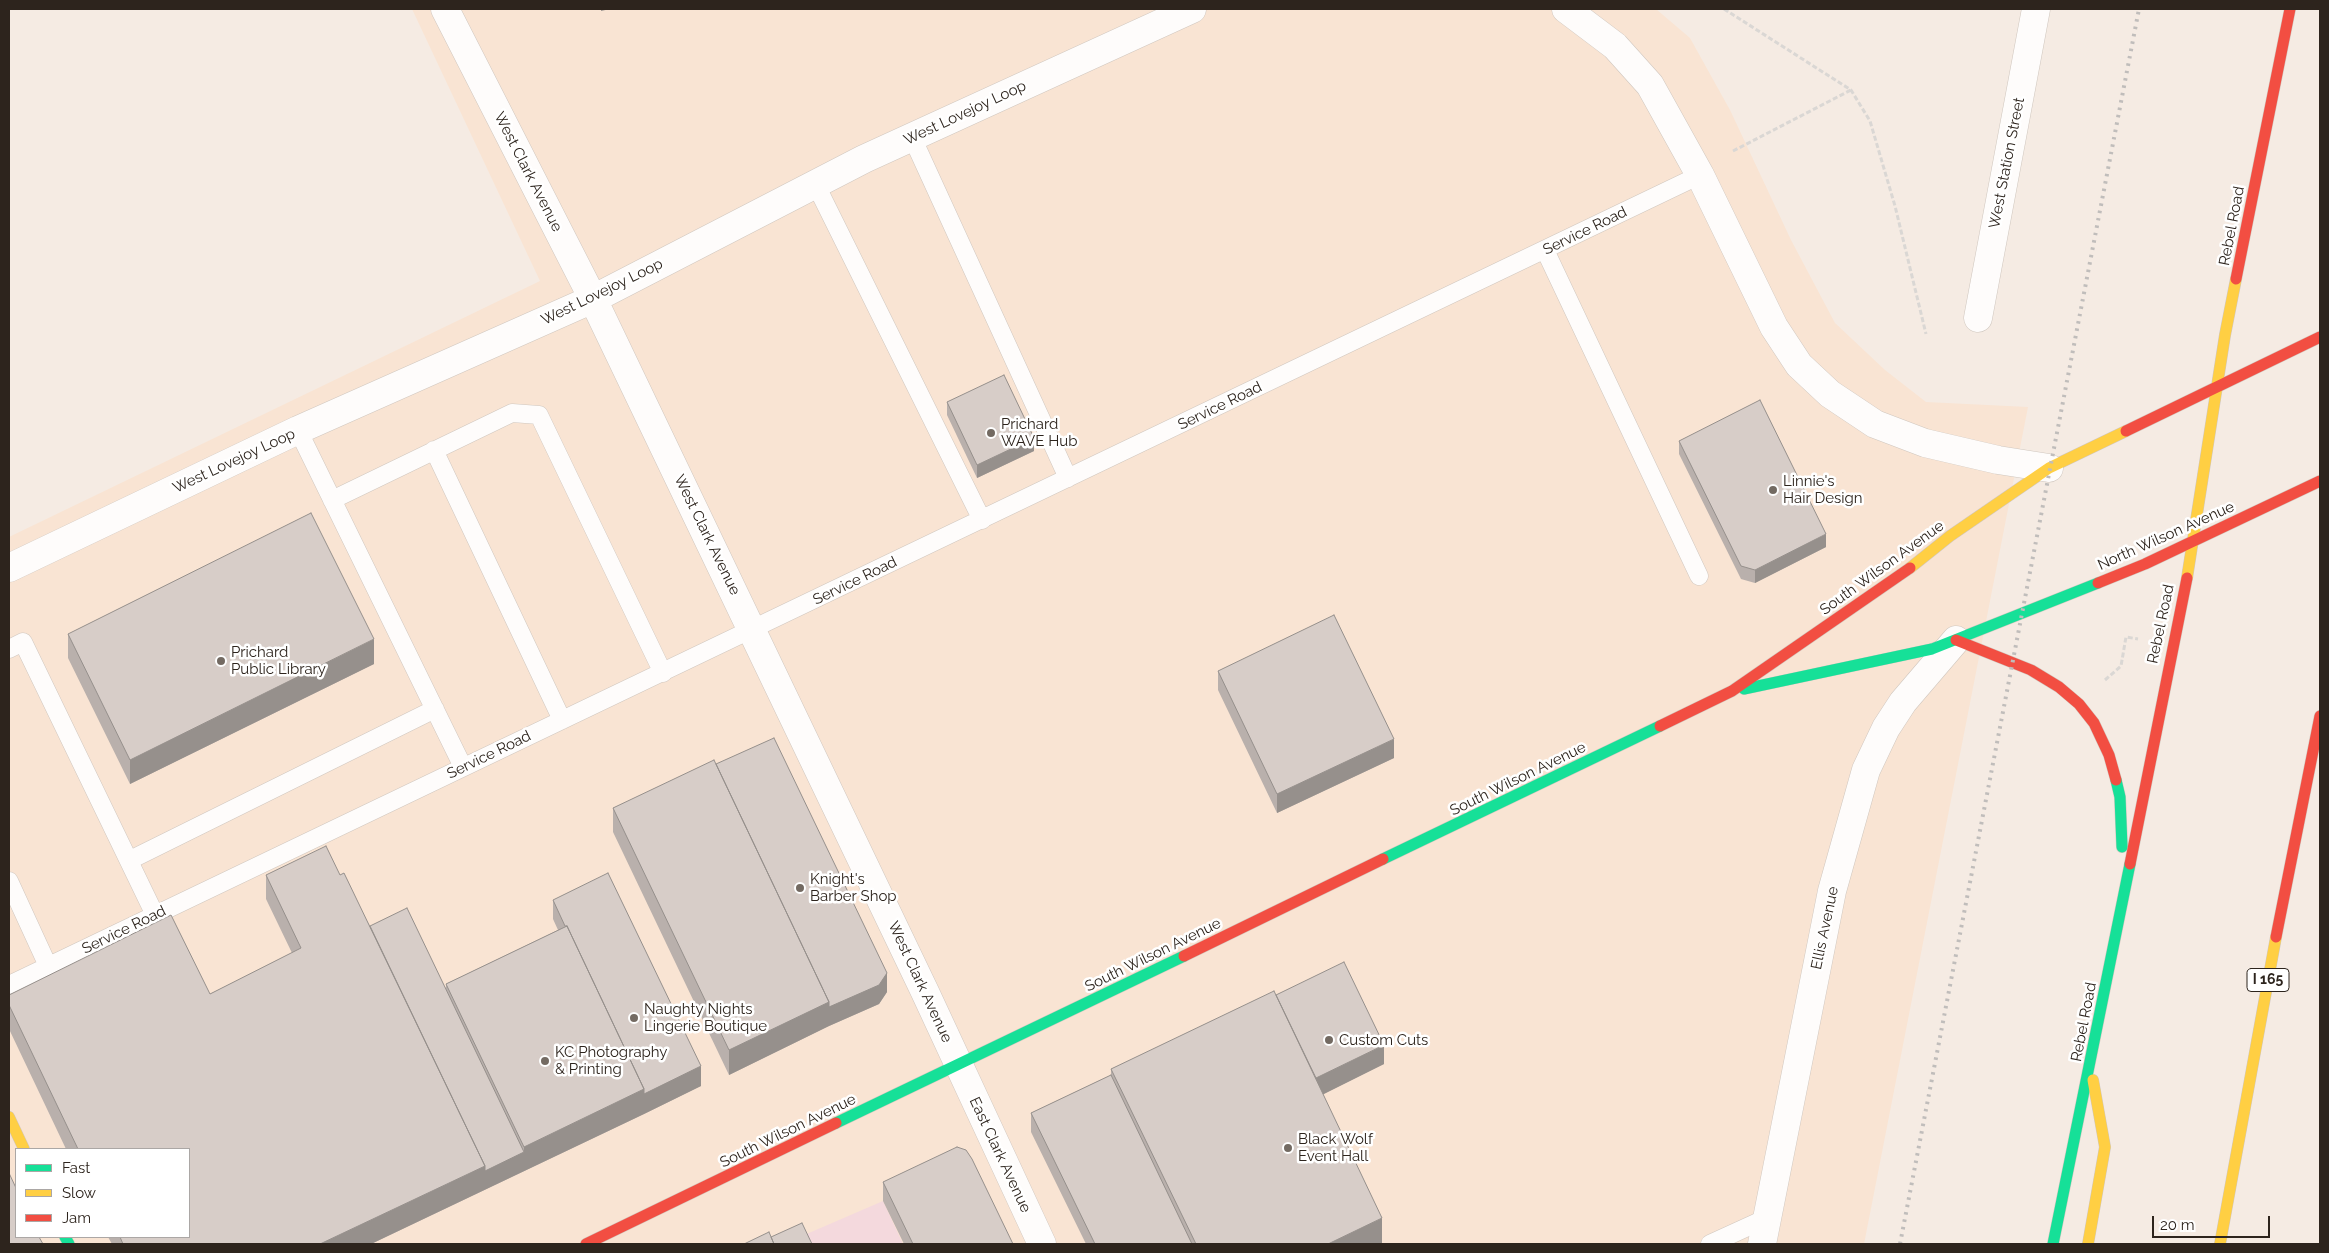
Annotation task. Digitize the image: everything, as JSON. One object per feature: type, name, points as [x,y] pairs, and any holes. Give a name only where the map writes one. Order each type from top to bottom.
[{"type":"main road","name":"Rebel Road","points":[[2053,1244],[2194,541],[2216,387],[2290,9]]},
{"type":"main road","points":[[2049,468],[2320,337]]},
{"type":"main road","name":"South Wilson Avenue","points":[[586,1244],[1732,691],[1897,579],[1950,536],[2049,468]]},
{"type":"main road","name":"North Wilson Avenue","points":[[2022,614],[2145,564],[2320,481]]},
{"type":"main road","name":"South Wilson Avenue","points":[[1732,691],[1912,655],[2022,614]]},
{"type":"main road","points":[[1956,640],[2031,670],[2052,682],[2078,704],[2094,723],[2109,755],[2120,798],[2123,900]]},
{"type":"main road","name":"I 165","points":[[2220,1244],[2284,891],[2320,716]]},
{"type":"main road","points":[[2088,1244],[2105,1147],[2090,1067]]},
{"type":"main road","points":[[9,1117],[24,1148]]},
{"type":"street","name":"West Clark Avenue","points":[[445,9],[593,299],[958,1066]]},
{"type":"street","name":"West Lovejoy Loop","points":[[9,568],[298,430],[593,299],[815,183],[1192,9]]},
{"type":"street","points":[[1566,9],[1615,46],[1650,85],[1700,175],[1774,327],[1799,365],[1830,394],[1875,424],[1925,443],[1998,460],[2049,468]]},
{"type":"street","name":"West Station Street","points":[[1978,318],[2036,9]]},
{"type":"street","name":"Ellis Avenue","points":[[1762,1244],[1832,891],[1866,770],[1886,728],[1903,702],[1956,640]]},
{"type":"street","name":"East Clark Avenue","points":[[958,1066],[1042,1244]]},
{"type":"lane","points":[[912,137],[1068,478]]},
{"type":"lane","name":"Service Road","points":[[9,985],[1700,175]]},
{"type":"lane","points":[[815,183],[982,520]]},
{"type":"lane","points":[[1545,250],[1699,576]]},
{"type":"lane","points":[[332,500],[512,413],[539,415],[662,672]]},
{"type":"lane","points":[[298,430],[463,767]]},
{"type":"lane","points":[[434,450],[562,720]]},
{"type":"lane","points":[[9,650],[23,642],[155,915]]},
{"type":"lane","points":[[130,860],[435,709]]},
{"type":"lane","points":[[9,881],[48,966]]},
{"type":"lane","points":[[1710,1244],[1767,1218]]},
{"type":"path","points":[[1724,9],[1851,90],[1870,122],[1895,206],[1926,334]]},
{"type":"path","points":[[1733,151],[1851,90]]},
{"type":"path","points":[[2099,685],[2121,666],[2126,637],[2146,640]]},
{"type":"shaded area","points":[[412,9],[1656,9],[1690,38],[1730,110],[1791,240],[1835,323],[1885,370],[1926,402],[2028,407],[1864,1244],[9,1244],[9,537],[540,281]]},
{"type":"shaded area","points":[[883,1201],[903,1244],[806,1244],[802,1236]]},
{"type":"building","name":"Prichard WAVE Hub","points":[[1004,375],[1034,438],[977,465],[947,402]]},
{"type":"building","points":[[1760,400],[1826,534],[1755,570],[1741,566],[1679,441]]},
{"type":"building","name":"Prichard Public Library","points":[[311,513],[374,639],[130,760],[68,634]]},
{"type":"building","points":[[1334,615],[1394,739],[1277,794],[1218,671]]},
{"type":"building","name":"Knight's Barber Shop","points":[[774,738],[887,973],[879,985],[829,1007],[829,1002],[716,764]]},
{"type":"building","points":[[714,760],[829,1002],[729,1050],[613,808]]},
{"type":"building","points":[[326,846],[340,875],[344,873],[485,1166],[320,1244],[123,1244],[120,1238],[190,1238],[190,1148],[78,1148],[9,1005],[9,995],[171,915],[210,994],[301,948],[266,875]]},
{"type":"building","name":"Naughty Nights Lingerie Boutique","points":[[608,873],[701,1066],[644,1094],[644,1089],[553,900]]},
{"type":"building","points":[[407,908],[524,1152],[485,1171],[485,1166],[370,926]]},
{"type":"building","name":"KC Photography & Printing","points":[[567,926],[644,1089],[524,1147],[446,984]]},
{"type":"building","name":"Custom Cuts","points":[[1344,962],[1384,1045],[1316,1078],[1276,995]]},
{"type":"building","points":[[1274,991],[1382,1218],[1328,1244],[1196,1244],[1111,1069]]},
{"type":"building","points":[[1111,1075],[1192,1244],[1095,1244],[1031,1113]]},
{"type":"building","points":[[957,1147],[966,1150],[972,1159],[1013,1244],[913,1244],[883,1182]]},
{"type":"building","points":[[9,1173],[15,1186],[15,1238],[40,1238],[43,1244],[9,1244]]},
{"type":"building","points":[[802,1223],[812,1244],[774,1244],[771,1237]]},
{"type":"building","points":[[769,1232],[774,1244],[744,1244]]},
{"type":"railway","points":[[1900,1244],[2139,9]]},
{"type":"traffic: fast","points":[[1744,689],[1932,649],[2098,583]]},
{"type":"traffic: fast","points":[[1383,859],[1660,726]]},
{"type":"traffic: fast","points":[[2116,780],[2120,797],[2122,847]]},
{"type":"traffic: fast","points":[[2053,1244],[2130,864]]},
{"type":"traffic: fast","points":[[836,1123],[1184,956]]},
{"type":"traffic: fast","points":[[66,1238],[69,1244]]},
{"type":"traffic: slow","points":[[2187,578],[2225,335],[2236,279]]},
{"type":"traffic: slow","points":[[1910,568],[1950,536],[2049,468],[2126,431]]},
{"type":"traffic: slow","points":[[2220,1244],[2276,937]]},
{"type":"traffic: slow","points":[[2088,1244],[2105,1147],[2093,1080]]},
{"type":"traffic: slow","points":[[9,1117],[24,1148]]},
{"type":"traffic: jam","points":[[2236,279],[2290,9]]},
{"type":"traffic: jam","points":[[2126,431],[2320,337]]},
{"type":"traffic: jam","points":[[2098,583],[2145,564],[2320,481]]},
{"type":"traffic: jam","points":[[1660,726],[1732,691],[1910,568]]},
{"type":"traffic: jam","points":[[2130,864],[2187,578]]},
{"type":"traffic: jam","points":[[1956,640],[2031,670],[2059,687],[2079,704],[2094,723],[2109,755],[2116,780]]},
{"type":"traffic: jam","points":[[2276,937],[2320,716]]},
{"type":"traffic: jam","points":[[1184,956],[1383,859]]},
{"type":"traffic: jam","points":[[586,1244],[836,1123]]},
{"type":"place","name":"Prichard WAVE Hub","points":[[991,433]]},
{"type":"place","name":"Linnie's Hair Design","points":[[1773,490]]},
{"type":"place","name":"Prichard Public Library","points":[[221,661]]},
{"type":"place","name":"Knight's Barber Shop","points":[[800,888]]},
{"type":"place","name":"Naughty Nights Lingerie Boutique","points":[[634,1018]]},
{"type":"place","name":"Custom Cuts","points":[[1329,1040]]},
{"type":"place","name":"KC Photography & Printing","points":[[545,1061]]},
{"type":"place","name":"Black Wolf Event Hall","points":[[1288,1148]]}]
